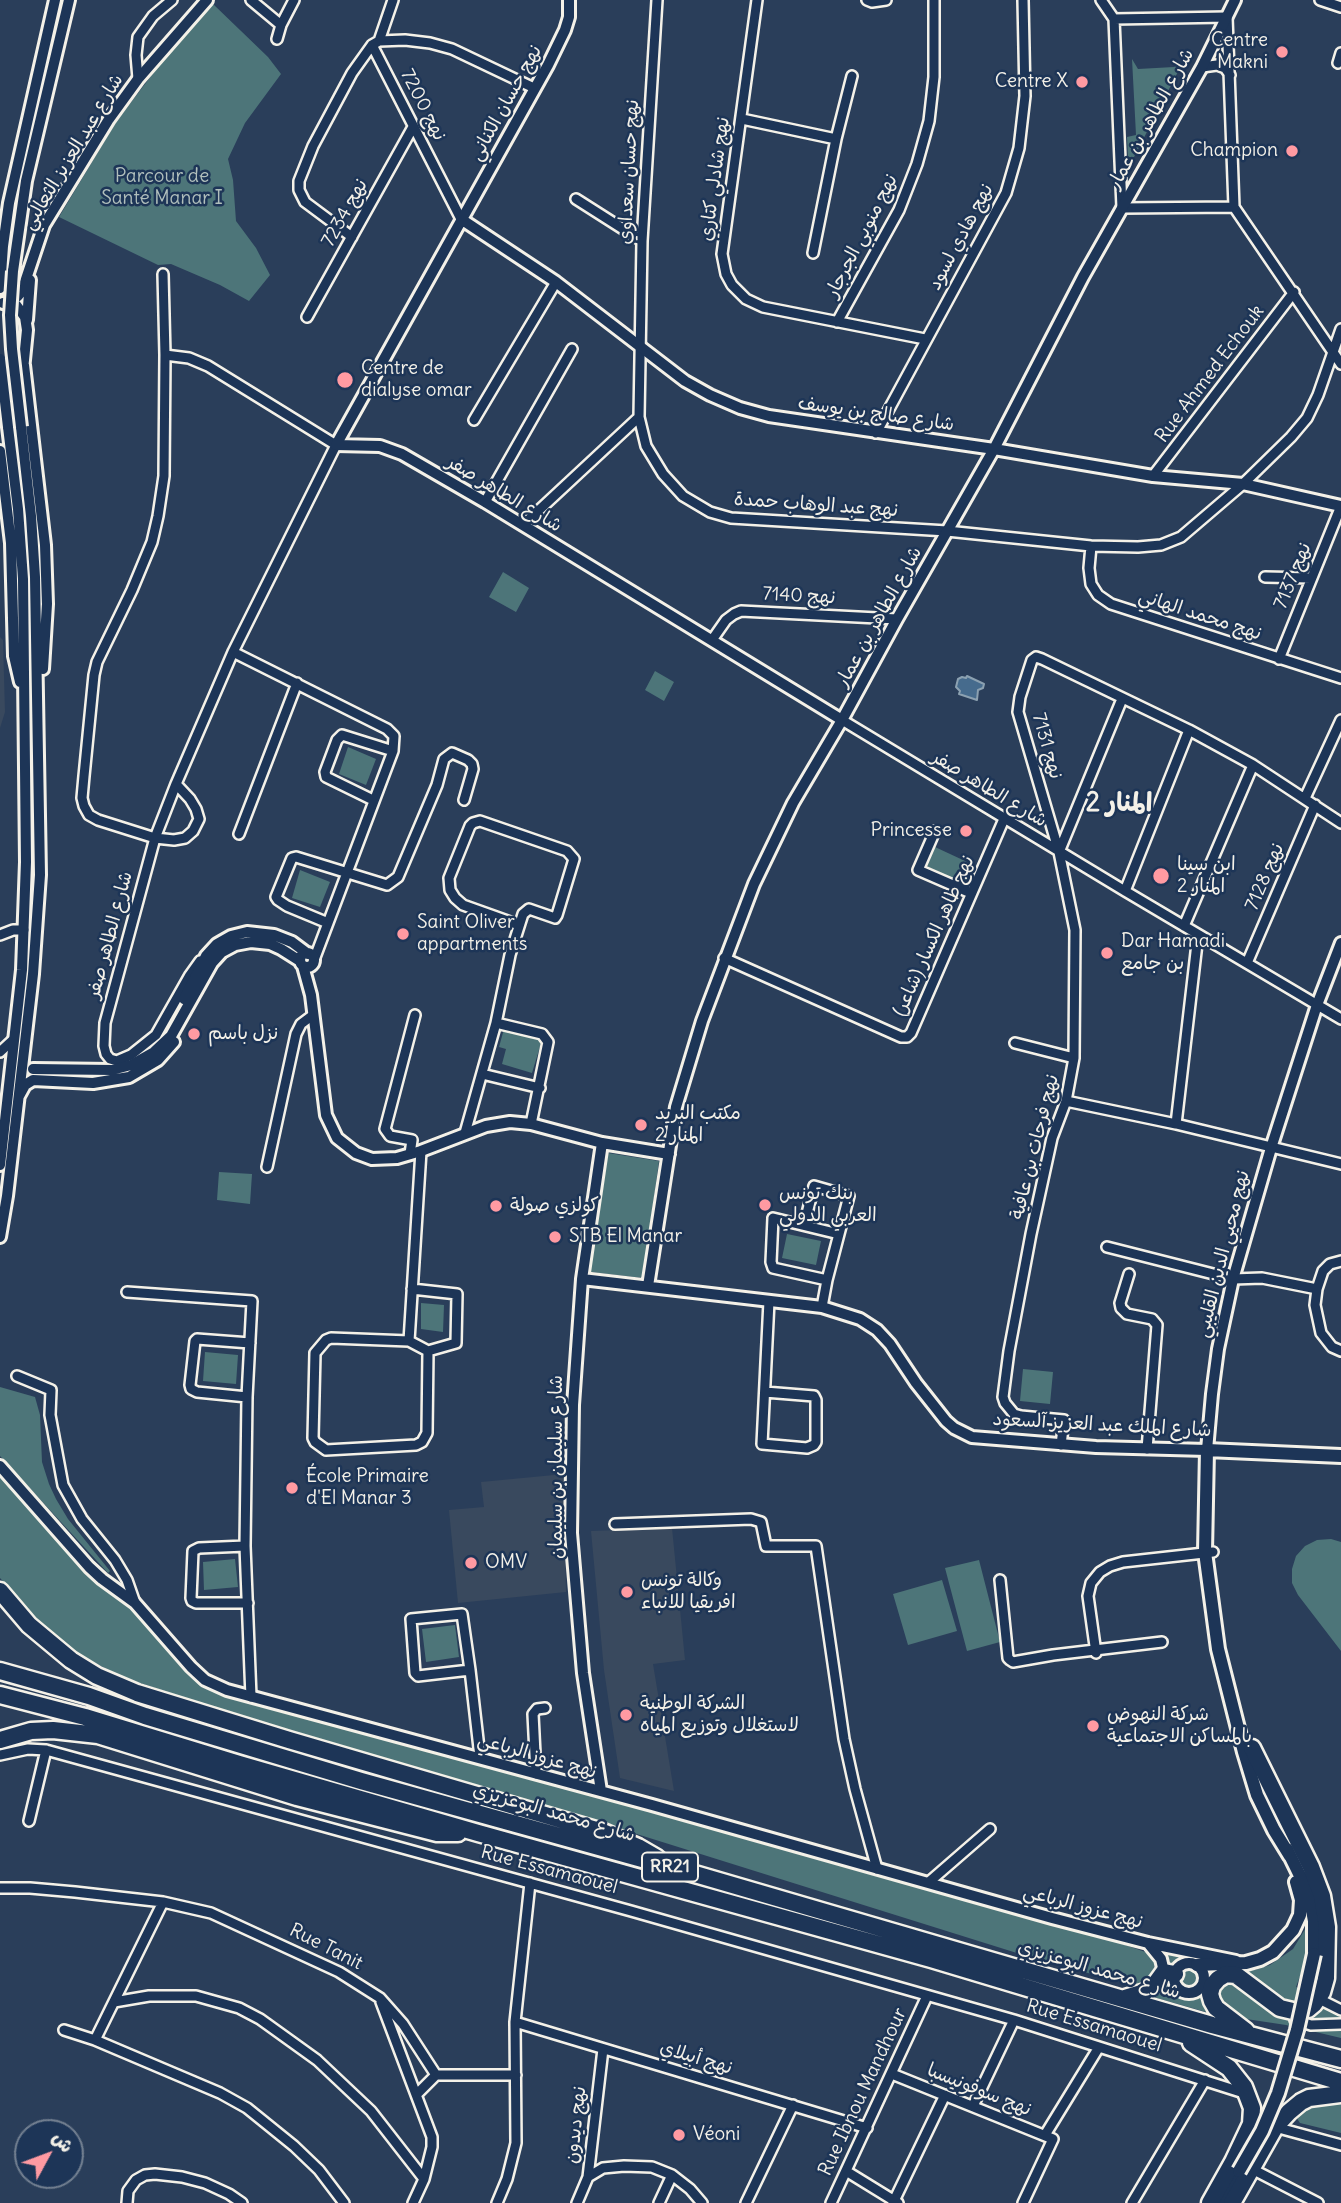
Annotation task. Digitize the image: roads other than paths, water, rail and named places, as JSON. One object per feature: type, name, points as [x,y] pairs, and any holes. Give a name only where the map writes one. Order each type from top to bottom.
[{"type":"highway","points":[[0,1591],[29,1625],[71,1660],[97,1676],[138,1693],[603,1832],[638,1847],[671,1867]]},
{"type":"highway","name":"شارع محمد البوعزيزي","points":[[0,1671],[348,1777],[671,1867],[1254,2037],[1341,2059]]},
{"type":"highway","name":"شارع محمد البوعزيزي","points":[[0,1695],[85,1717],[478,1833],[930,1959],[1341,2082]]},
{"type":"highway","points":[[0,1740],[31,1731],[53,1730],[98,1735],[297,1797],[437,1833],[478,1833]]},
{"type":"highway","points":[[1252,1748],[1311,1867],[1322,1896],[1327,1927],[1325,1985],[1320,1997],[1308,2009],[1291,2011],[1280,2008],[1236,1975],[1222,1976],[1208,1985],[1216,2008],[1254,2037]]},
{"type":"highway","points":[[1124,1998],[1138,1995],[1181,1968]]},
{"type":"highway","points":[[1168,2029],[1217,2060],[1237,2078],[1248,2095],[1252,2108],[1251,2124],[1210,2203]]},
{"type":"highway","points":[[1232,2203],[1245,2170],[1275,2127],[1301,2102],[1319,2096],[1341,2094]]},
{"type":"main road","name":"شارع الملك عبد العزيز آلسعود","points":[[1207,1450],[1341,1456]]},
{"type":"main road","name":"نهج محيي الدين القليبي","points":[[1207,1450],[1209,1552],[1221,1661],[1251,1779],[1268,1818],[1308,1892],[1314,1921],[1314,1954],[1297,2030],[1278,2093],[1245,2170],[1222,2203]]},
{"type":"main road","name":"نهج محيي الدين القليبي","points":[[1209,1552],[1234,1684],[1268,1798],[1290,1856]]},
{"type":"main road","points":[[1181,1968],[1246,1963],[1260,1959],[1284,1942],[1297,1923],[1301,1907],[1298,1887],[1268,1818]]},
{"type":"street","points":[[0,1165],[33,974],[40,842],[34,547],[12,349],[7,269],[9,203],[55,0]]},
{"type":"street","points":[[0,288],[7,269],[69,0]]},
{"type":"street","points":[[138,79],[138,37],[153,16],[172,0]]},
{"type":"street","name":"شارع عبد العزيز الثعالبي","points":[[2,303],[14,299],[22,291],[39,237],[109,119],[138,79],[207,0]]},
{"type":"street","points":[[251,0],[281,24]]},
{"type":"street","points":[[277,39],[281,24],[294,0]]},
{"type":"street","points":[[352,237],[316,213],[305,202],[299,190],[299,181],[313,146],[356,65],[376,43],[393,0]]},
{"type":"street","name":"نهج حسان الكناني","points":[[336,445],[548,65],[565,30],[569,17],[569,0]]},
{"type":"street","name":"نهج حسان سعداوي","points":[[640,347],[642,241],[657,0]]},
{"type":"street","name":"نهج شادلي كتاري","points":[[757,0],[722,254],[726,274],[732,285],[746,299],[763,307],[925,339]]},
{"type":"street","points":[[867,0],[886,0]]},
{"type":"street","name":"نهج منوبي الجرجار","points":[[837,322],[899,210],[917,164],[929,121],[934,77],[934,0]]},
{"type":"street","name":"نهج هادي لسود","points":[[876,433],[1006,192],[1016,159],[1026,96],[1023,0]]},
{"type":"street","points":[[1101,0],[1114,19],[1122,208],[1234,206]]},
{"type":"street","name":"شارع الطاهر بن عمار","points":[[649,1286],[676,1107],[724,958],[754,884],[793,803],[994,449],[1077,287],[1202,67],[1236,0]]},
{"type":"street","points":[[1320,0],[1341,7]]},
{"type":"street","points":[[1114,19],[1227,17],[1234,206],[1341,363]]},
{"type":"street","points":[[376,43],[418,42],[452,48],[534,88]]},
{"type":"street","name":"نهج 7200","points":[[376,43],[413,127],[461,219]]},
{"type":"street","points":[[1338,63],[1341,53]]},
{"type":"street","points":[[1202,67],[1217,65],[1225,68],[1230,75]]},
{"type":"street","points":[[813,253],[852,76]]},
{"type":"street","points":[[742,119],[836,139]]},
{"type":"street","name":"نهج 7234","points":[[307,317],[413,127]]},
{"type":"street","points":[[576,200],[642,241]]},
{"type":"street","name":"شارع صالح بن يوسف","points":[[461,219],[556,282],[685,381],[710,396],[740,408],[769,416],[994,449],[1153,476],[1243,484],[1341,506]]},
{"type":"street","name":"شارع عبد العزيز الثعالبي","points":[[31,262],[24,365],[40,486],[46,565],[46,648],[38,688]]},
{"type":"street","points":[[163,274],[164,476],[158,516],[152,542],[132,590],[97,662],[82,798],[89,815],[98,820],[155,838],[174,840],[185,838],[193,831],[199,819],[190,799],[176,784]]},
{"type":"street","points":[[474,419],[556,282]]},
{"type":"street","name":"Rue Ahmed Echouk","points":[[1153,476],[1294,292]]},
{"type":"street","points":[[2,303],[16,305],[23,312],[27,330]]},
{"type":"street","name":"نهج عبد الوهاب حمدة","points":[[640,347],[639,417],[646,446],[663,474],[683,496],[710,512],[731,518],[947,531],[1091,546],[1138,547],[1161,545],[1181,537],[1243,484],[1291,437],[1307,418],[1341,329]]},
{"type":"street","points":[[485,502],[572,349]]},
{"type":"street","points":[[165,355],[189,358],[208,366],[336,445]]},
{"type":"street","points":[[0,359],[22,546],[26,862],[24,930],[14,1039],[8,1187],[0,1237]]},
{"type":"street","points":[[0,380],[15,379],[24,365]]},
{"type":"street","points":[[523,525],[639,417]]},
{"type":"street","name":"شارع الطاهر صفر","points":[[206,956],[193,969],[156,1035],[131,1055],[117,1061],[110,1059],[104,1046],[105,1023],[155,838],[233,652],[336,445],[380,446],[402,454],[485,502],[1004,819],[1341,1018]]},
{"type":"street","points":[[0,451],[12,562],[14,656],[24,691]]},
{"type":"street","name":"نهج 7137","points":[[1279,659],[1341,506]]},
{"type":"street","name":"نهج محمد الهاني","points":[[1091,546],[1091,584],[1098,595],[1111,604],[1341,678]]},
{"type":"street","points":[[1265,577],[1311,578]]},
{"type":"street","name":"نهج 7140","points":[[712,640],[726,620],[741,611],[897,619]]},
{"type":"street","points":[[233,652],[297,683],[394,736],[393,751],[328,923],[308,961],[326,1115],[337,1138],[356,1153],[372,1159],[389,1159],[486,1126],[510,1122],[531,1124],[602,1143],[670,1154]]},
{"type":"street","name":"نهج 7131","points":[[1059,852],[1018,712],[1030,664],[1036,657],[1042,659],[1122,699]]},
{"type":"street","points":[[239,834],[297,683]]},
{"type":"street","points":[[1059,852],[1122,699],[1189,730],[1254,765],[1341,823]]},
{"type":"street","points":[[1305,798],[1341,720]]},
{"type":"street","points":[[1125,891],[1189,730]]},
{"type":"street","points":[[373,800],[329,780],[325,772],[337,740],[342,735],[393,751]]},
{"type":"street","points":[[328,923],[287,906],[276,897],[292,858],[387,885],[398,877],[432,798],[444,759],[452,753],[468,760],[473,769],[464,800]]},
{"type":"street","points":[[1184,926],[1254,765]]},
{"type":"street","name":"نهج 7128","points":[[1247,963],[1315,805]]},
{"type":"street","name":"نهج طاهر الكسار (شاعر)","points":[[724,958],[906,1037],[911,1033],[1004,819]]},
{"type":"street","points":[[465,1133],[523,914],[529,909],[555,918],[574,859],[567,851],[480,821],[473,823],[449,878],[450,890],[463,905],[519,925]]},
{"type":"street","points":[[935,831],[918,870],[971,893]]},
{"type":"street","name":"نهج فرحات بن عافية","points":[[1059,852],[1075,930],[1074,1058],[1066,1101],[1048,1153],[1003,1391],[1005,1403],[1014,1414],[1064,1420],[1061,1445]]},
{"type":"street","points":[[0,935],[13,930],[24,930]]},
{"type":"street","points":[[148,1054],[165,1035],[206,956],[224,939],[247,932],[264,933],[283,938],[308,961]]},
{"type":"street","points":[[1176,1124],[1198,934]]},
{"type":"street","points":[[33,1069],[112,1070],[131,1065],[167,1040],[217,957],[228,948],[243,943],[270,944],[308,961]]},
{"type":"street","name":"نهج محيي الدين القليبي","points":[[1207,1450],[1217,1360],[1233,1279],[1271,1148],[1317,1005],[1341,943]]},
{"type":"street","points":[[11,1104],[22,1088],[33,1080],[105,1083],[129,1077],[149,1067],[173,1043],[197,990]]},
{"type":"street","points":[[267,1167],[296,1034],[301,1024],[313,1015]]},
{"type":"street","points":[[409,1341],[416,1152],[412,1140],[390,1136],[385,1129],[415,1015]]},
{"type":"street","points":[[496,1023],[542,1034],[546,1038],[548,1047],[531,1124]]},
{"type":"street","points":[[0,1052],[14,1039]]},
{"type":"street","points":[[1015,1043],[1074,1058]]},
{"type":"street","points":[[482,1074],[540,1088]]},
{"type":"street","points":[[0,1096],[11,1104]]},
{"type":"street","points":[[1066,1101],[1176,1124],[1341,1164]]},
{"type":"street","name":"شارع سليمان بن سليمان","points":[[601,1791],[583,1673],[571,1533],[573,1405],[582,1279],[602,1143]]},
{"type":"street","points":[[804,1224],[814,1186],[849,1196],[822,1307]]},
{"type":"street","points":[[827,1280],[777,1270],[771,1266],[773,1218],[839,1234]]},
{"type":"street","points":[[1107,1247],[1233,1279],[1262,1278],[1317,1289]]},
{"type":"street","points":[[1341,1261],[1330,1264],[1323,1271],[1315,1305],[1321,1333],[1332,1347],[1341,1351]]},
{"type":"street","points":[[1129,1274],[1120,1303],[1121,1308],[1126,1314],[1152,1320],[1157,1325],[1147,1449]]},
{"type":"street","name":"شارع الملك عبد العزيز آلسعود","points":[[582,1279],[822,1307],[860,1319],[877,1330],[890,1344],[927,1398],[954,1428],[972,1437],[1061,1445],[1207,1450]]},
{"type":"street","points":[[412,1289],[455,1293],[458,1298],[456,1343],[428,1351],[409,1341],[331,1338],[315,1353],[313,1438],[318,1447],[326,1450],[416,1446],[422,1442],[427,1433],[428,1351]]},
{"type":"street","points":[[127,1292],[252,1301],[247,1397],[245,1546],[251,1697]]},
{"type":"street","points":[[765,1392],[814,1396],[814,1445],[807,1448],[762,1444],[769,1301]]},
{"type":"street","points":[[247,1397],[197,1392],[191,1389],[190,1385],[197,1339],[250,1343]]},
{"type":"street","points":[[17,1376],[51,1390],[50,1415],[63,1485],[82,1519],[115,1560],[127,1580],[135,1602]]},
{"type":"street","name":"نهج عزوز الرباعي","points":[[0,1466],[102,1580],[135,1602],[205,1680],[227,1690],[480,1757],[1152,1944],[1246,1963]]},
{"type":"street","points":[[615,1524],[751,1519],[761,1522],[766,1546],[817,1546],[844,1739],[877,1868]]},
{"type":"street","points":[[245,1546],[199,1548],[193,1551],[191,1598],[194,1602],[247,1603]]},
{"type":"street","points":[[1096,1652],[1088,1596],[1091,1583],[1100,1572],[1123,1562],[1209,1552]]},
{"type":"street","points":[[1000,1580],[1010,1660],[1096,1652],[1162,1642]]},
{"type":"street","points":[[470,1670],[418,1676],[415,1673],[411,1619],[462,1614],[470,1670],[480,1757]]},
{"type":"street","points":[[536,1774],[533,1714],[537,1709],[545,1708]]},
{"type":"street","name":"Rue Essamaouel","points":[[0,1755],[28,1749],[46,1749],[1014,2020],[1248,2095]]},
{"type":"street","points":[[29,1821],[46,1749]]},
{"type":"street","points":[[929,1882],[989,1829]]},
{"type":"street","points":[[499,2202],[516,2143],[515,2022],[530,1883]]},
{"type":"street","name":"Rue Tanit","points":[[0,1888],[75,1892],[163,1902],[211,1913],[339,1972],[380,1998],[403,2024],[436,2075]]},
{"type":"street","points":[[95,2040],[163,1902]]},
{"type":"street","name":"نهج عزوز الرباعي","points":[[1152,1944],[1161,1959],[1181,1968]]},
{"type":"street","name":"نهج عزوز الرباعي","points":[[1152,1944],[1181,1968]]},
{"type":"street","points":[[1181,1968],[1205,1975],[1208,1985],[1195,1993],[1186,1993],[1176,1986],[1181,1968]]},
{"type":"street","points":[[114,2002],[149,1996],[196,1996],[239,2008],[260,2019],[317,2060],[344,2084],[371,2111],[424,2179]]},
{"type":"street","name":"Rue Ibnou Mandhour","points":[[831,2203],[927,1996]]},
{"type":"street","points":[[1320,1997],[1341,2010]]},
{"type":"street","points":[[380,1998],[432,2137],[431,2156],[413,2203]]},
{"type":"street","points":[[1280,2008],[1294,2019],[1311,2025],[1341,2024]]},
{"type":"street","points":[[973,2106],[1014,2020]]},
{"type":"street","name":"نهج أبيلاي","points":[[515,2022],[867,2128]]},
{"type":"street","points":[[64,2030],[95,2040],[220,2093],[247,2108],[294,2146],[318,2170],[344,2203]]},
{"type":"street","points":[[1023,2203],[1049,2137],[1099,2047]]},
{"type":"street","name":"نهج ديدون","points":[[577,2203],[588,2178],[603,2049]]},
{"type":"street","points":[[1132,2203],[1205,2080],[1219,2071],[1221,2067],[1217,2060]]},
{"type":"street","name":"نهج سوفونيسبا","points":[[892,2074],[1049,2137]]},
{"type":"street","points":[[417,2094],[436,2075],[516,2075]]},
{"type":"street","points":[[846,2171],[895,2202],[945,2095]]},
{"type":"street","points":[[746,2203],[793,2105]]},
{"type":"street","points":[[1275,2127],[1341,2145]]},
{"type":"street","points":[[588,2178],[603,2168],[652,2167],[672,2175],[702,2203]]},
{"type":"street","points":[[1245,2170],[1318,2203]]},
{"type":"street","points":[[127,2203],[128,2191],[136,2180],[155,2174],[205,2183],[242,2203]]},
{"type":"street","points":[[659,2203],[672,2175]]},
{"type":"place","name":"Centre Makni","points":[[1282,52]]},
{"type":"place","name":"Centre X","points":[[1082,82]]},
{"type":"place","name":"Champion","points":[[1292,151]]},
{"type":"place","name":"Centre de dialyse omar","points":[[345,380]]},
{"type":"place","name":"Princesse","points":[[966,831]]},
{"type":"place","name":"ابن سينا المنار 2","points":[[1161,876]]},
{"type":"place","name":"Saint Oliver appartments","points":[[403,934]]},
{"type":"place","name":"Dar Hamadi بن جامع","points":[[1107,953]]},
{"type":"place","name":"نزل باسم","points":[[194,1034]]},
{"type":"place","name":"مكتب البريد المنار 2","points":[[641,1125]]},
{"type":"place","name":"بنك تونس العربي الدولي","points":[[765,1205]]},
{"type":"place","name":"كولزي صولة","points":[[496,1206]]},
{"type":"place","name":"STB El Manar","points":[[555,1237]]},
{"type":"place","name":"École Primaire d'El Manar 3","points":[[292,1488]]},
{"type":"place","name":"OMV","points":[[471,1563]]},
{"type":"place","name":"وكالة تونس افريقيا للانباء","points":[[627,1592]]},
{"type":"place","name":"الشركة الوطنية لاستغلال وتوزيع المياه","points":[[626,1715]]},
{"type":"place","name":"شركة النهوض بالمساكن الاجتماعية","points":[[1093,1726]]},
{"type":"place","name":"Véoni","points":[[679,2135]]},
{"type":"district","name":"المنار 2","points":[[1119,804]]},
{"type":"park label","name":"Parcour de Santé Manar I","points":[[162,188]]}]
